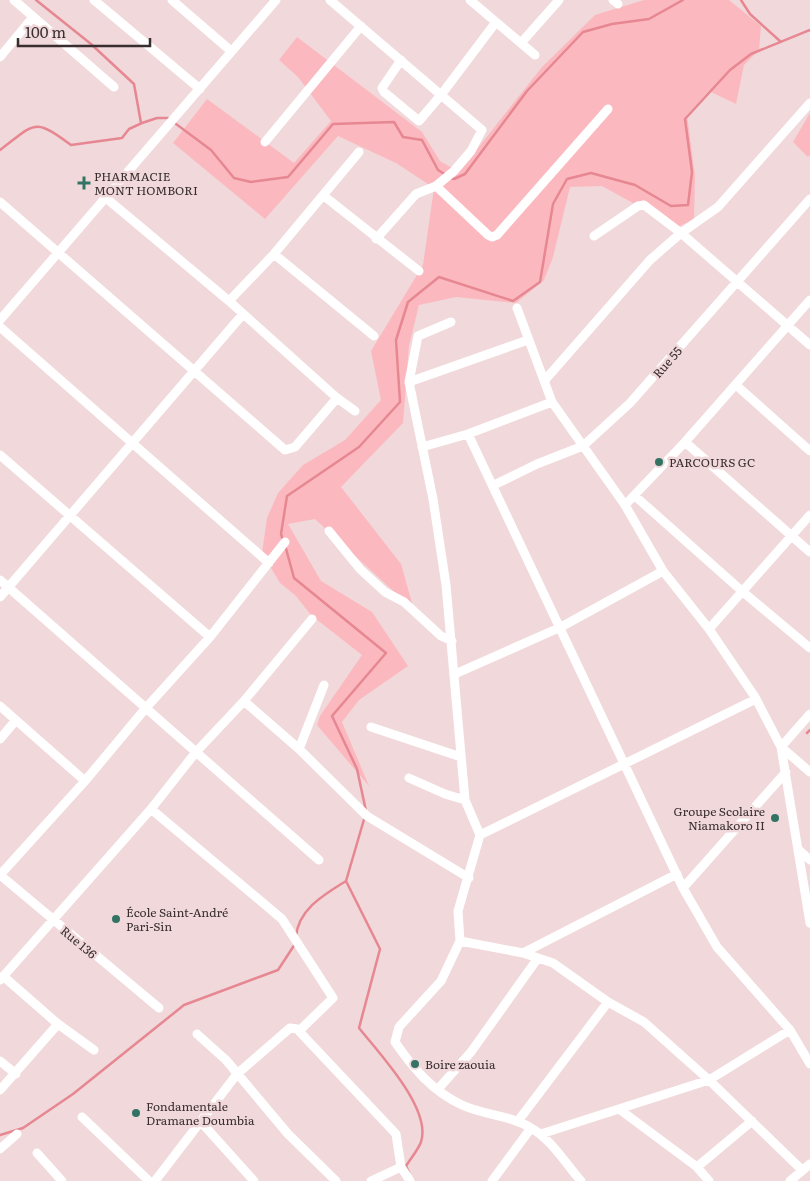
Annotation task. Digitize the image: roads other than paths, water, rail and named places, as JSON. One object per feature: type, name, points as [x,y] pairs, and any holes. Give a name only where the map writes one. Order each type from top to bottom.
[{"type":"street","points":[[94,0],[200,89]]},
{"type":"street","points":[[172,0],[231,51]]},
{"type":"street","points":[[0,320],[276,0]]},
{"type":"street","points":[[330,0],[441,96],[480,127],[482,133],[454,171],[436,186],[416,194],[376,239]]},
{"type":"street","points":[[470,0],[535,55]]},
{"type":"street","points":[[521,43],[559,0]]},
{"type":"street","points":[[20,2],[33,17],[114,86]]},
{"type":"street","points":[[0,56],[33,17]]},
{"type":"street","points":[[401,60],[383,83],[384,92],[419,121],[441,96],[496,22]]},
{"type":"street","points":[[265,142],[361,26]]},
{"type":"street","points":[[545,380],[650,260],[681,232],[718,207],[810,103]]},
{"type":"street","points":[[436,186],[492,237],[497,235],[608,109]]},
{"type":"street","points":[[229,301],[274,254],[324,196],[358,152]]},
{"type":"street","points":[[324,196],[376,239],[419,271]]},
{"type":"street","points":[[106,198],[229,301],[337,398],[355,411]]},
{"type":"street","name":"Rue 55","points":[[494,485],[583,446],[630,403],[810,199]]},
{"type":"street","points":[[0,202],[285,450],[295,447],[337,398]]},
{"type":"street","points":[[594,236],[638,206],[644,205],[681,232],[810,345]]},
{"type":"street","points":[[274,254],[374,336]]},
{"type":"street","points":[[625,505],[685,442],[810,300]]},
{"type":"street","points":[[517,308],[552,402],[625,505],[663,571],[709,629],[756,699],[781,747],[810,923]]},
{"type":"street","points":[[0,597],[243,314]]},
{"type":"street","points":[[451,322],[418,336],[409,382],[439,536],[452,641],[466,800],[480,835],[458,911],[460,940],[441,981],[399,1026],[395,1034],[395,1042],[415,1070],[438,1089],[462,1105],[518,1121],[541,1134],[580,1181]]},
{"type":"street","points":[[0,327],[270,562]]},
{"type":"street","points":[[409,382],[528,340]]},
{"type":"street","points":[[736,385],[810,451]]},
{"type":"street","points":[[422,447],[468,434],[552,402]]},
{"type":"street","points":[[468,434],[494,485],[683,888],[717,948],[790,1030],[810,1064]]},
{"type":"street","points":[[685,442],[810,552]]},
{"type":"street","points":[[0,455],[210,637]]},
{"type":"street","points":[[635,496],[743,592],[810,648]]},
{"type":"street","points":[[709,629],[810,515]]},
{"type":"street","points":[[329,531],[360,569],[385,592],[404,602],[441,636],[452,641]]},
{"type":"street","points":[[0,875],[86,781],[145,709],[210,637],[285,542]]},
{"type":"street","points":[[455,674],[561,627],[663,571]]},
{"type":"street","points":[[0,580],[319,860]]},
{"type":"street","points":[[94,1050],[58,1024],[2,978],[151,809],[196,752],[244,701],[312,619]]},
{"type":"street","points":[[299,749],[324,685]]},
{"type":"street","points":[[480,835],[756,699]]},
{"type":"street","points":[[244,701],[299,749],[367,816],[469,878]]},
{"type":"street","points":[[0,706],[86,781]]},
{"type":"street","points":[[781,747],[810,714]]},
{"type":"street","points":[[0,739],[16,720]]},
{"type":"street","points":[[371,727],[461,757]]},
{"type":"street","points":[[781,747],[810,772]]},
{"type":"street","points":[[683,888],[786,772]]},
{"type":"street","points":[[409,778],[445,794],[466,800]]},
{"type":"street","points":[[151,809],[282,919],[333,998],[299,1031]]},
{"type":"street","points":[[799,850],[810,860]]},
{"type":"street","points":[[523,953],[677,874]]},
{"type":"street","name":"Rue 136","points":[[0,875],[159,1008]]},
{"type":"street","points":[[460,940],[523,953],[553,962],[608,1002],[644,1022],[709,1080],[802,1170]]},
{"type":"street","points":[[438,1089],[471,1052],[538,958]]},
{"type":"street","points":[[518,1121],[608,1002]]},
{"type":"street","points":[[0,1090],[58,1024]]},
{"type":"street","points":[[155,1181],[236,1074],[290,1028],[299,1031],[396,1134],[401,1167],[410,1181]]},
{"type":"street","points":[[541,1134],[709,1080],[790,1030]]},
{"type":"street","points":[[197,1034],[226,1060],[288,1134],[336,1181]]},
{"type":"street","points":[[0,1061],[16,1074]]},
{"type":"street","points":[[619,1109],[696,1167],[709,1181]]},
{"type":"street","points":[[82,1116],[149,1181]]},
{"type":"street","points":[[696,1167],[752,1121]]},
{"type":"street","points":[[201,1122],[254,1181]]},
{"type":"street","points":[[492,1181],[531,1128]]},
{"type":"street","points":[[0,1149],[17,1134]]},
{"type":"street","points":[[37,1152],[62,1181]]},
{"type":"street","points":[[790,1181],[810,1164]]},
{"type":"street","points":[[371,1181],[401,1167]]},
{"type":"waterway","points":[[36,0],[91,44],[134,84],[141,123]]},
{"type":"waterway","points":[[451,178],[454,179],[465,174],[527,91],[583,32],[612,24],[649,19],[683,0]]},
{"type":"waterway","points":[[741,0],[750,14],[781,42]]},
{"type":"waterway","points":[[283,540],[281,534],[287,496],[359,447],[400,402],[396,340],[408,302],[439,277],[513,301],[540,282],[553,204],[567,179],[591,173],[635,185],[671,206],[688,205],[692,172],[685,119],[730,70],[751,54],[810,30]]},
{"type":"waterway","points":[[0,150],[28,129],[35,127],[49,130],[71,145],[122,138],[129,129],[142,123],[157,118],[168,118],[211,150],[234,178],[251,182],[288,177],[333,124],[394,122],[403,137],[422,140],[438,170],[446,175]]},
{"type":"waterway","points":[[285,545],[294,578],[386,653],[332,716],[357,769],[366,811]]},
{"type":"waterway","points":[[807,733],[810,730]]},
{"type":"waterway","points":[[365,816],[346,881],[380,949],[359,1028],[402,1082],[419,1114],[422,1129],[421,1142],[406,1166],[409,1173]]},
{"type":"waterway","points":[[296,937],[298,927],[307,910],[321,897],[346,881]]},
{"type":"waterway","points":[[0,1135],[23,1128],[73,1094],[184,1005],[278,970],[295,944]]},
{"type":"place","name":"PHARMACIE MONT HOMBORI","points":[[84,183]]},
{"type":"place","name":"PARCOURS GC","points":[[659,462]]},
{"type":"place","name":"Groupe Scolaire Niamakoro II","points":[[775,818]]},
{"type":"place","name":"École Saint-André Pari-Sin","points":[[116,919]]},
{"type":"place","name":"Boire zaouia","points":[[415,1064]]},
{"type":"place","name":"Fondamentale Dramane Doumbia","points":[[136,1113]]}]
